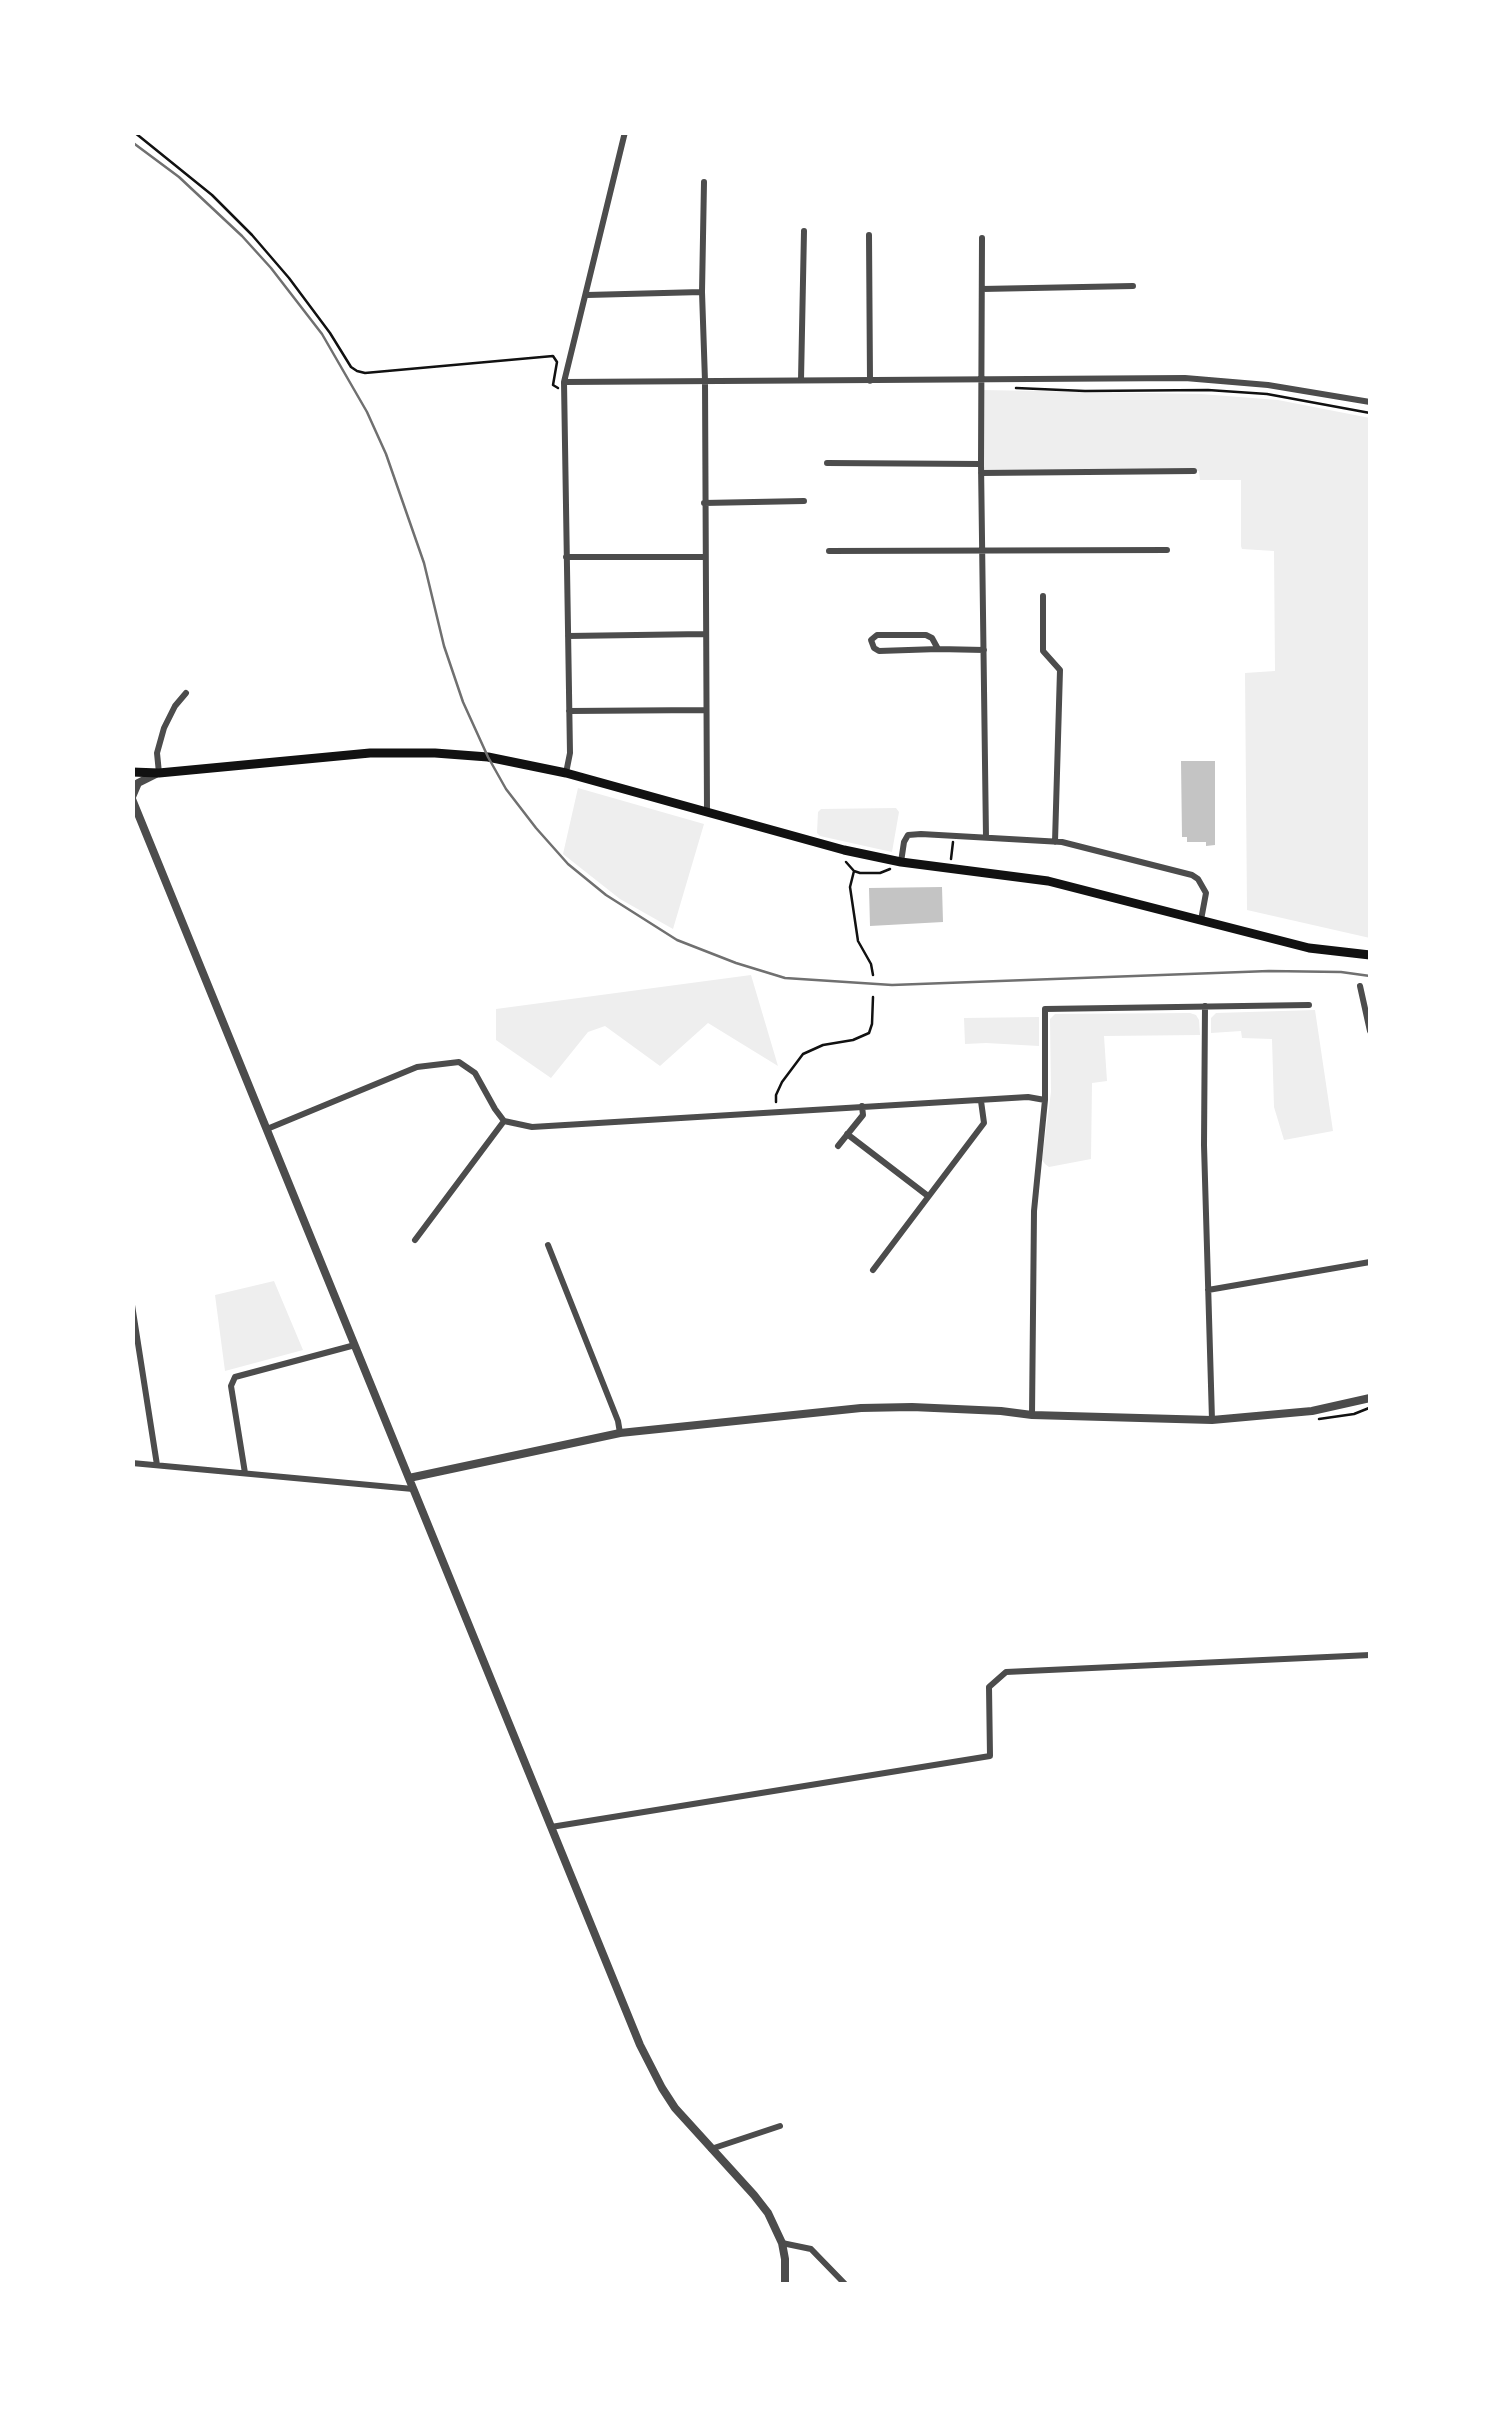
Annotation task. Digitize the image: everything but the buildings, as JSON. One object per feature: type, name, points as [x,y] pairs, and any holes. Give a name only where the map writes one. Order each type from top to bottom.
[{"type":"main road","points":[[132,772],[160,773],[370,753],[488,757],[566,774],[844,850],[901,862],[1048,880],[1309,948],[1370,956]]},
{"type":"street","points":[[566,774],[570,753],[564,382],[624,132]]},
{"type":"street","points":[[704,182],[707,812]]},
{"type":"street","points":[[801,380],[804,231]]},
{"type":"street","points":[[869,235],[870,381]]},
{"type":"street","points":[[982,238],[986,837]]},
{"type":"street","points":[[982,289],[1133,286]]},
{"type":"street","points":[[587,295],[702,292]]},
{"type":"street","points":[[564,382],[1185,378],[1268,385],[1370,402]]},
{"type":"street","points":[[827,463],[1194,471]]},
{"type":"street","points":[[704,503],[804,501]]},
{"type":"street","points":[[829,552],[1167,550]]},
{"type":"street","points":[[566,557],[704,556]]},
{"type":"street","points":[[1043,596],[1043,650],[1060,670],[1055,842]]},
{"type":"street","points":[[568,636],[705,634]]},
{"type":"street","points":[[938,648],[926,635],[877,634],[872,640],[878,650],[984,650]]},
{"type":"street","points":[[186,693],[174,706],[164,728],[157,753],[160,773],[138,783],[132,798],[650,2068],[675,2108],[768,2214],[782,2243],[785,2284]]},
{"type":"street","points":[[569,711],[706,710]]},
{"type":"street","points":[[901,862],[908,836],[1055,842],[1192,875],[1206,893],[1201,920]]},
{"type":"street","points":[[1360,986],[1370,1031]]},
{"type":"street","points":[[1032,1415],[1034,1211],[1045,1100],[1044,1009],[1309,1004]]},
{"type":"street","points":[[1206,1006],[1204,1146],[1212,1420]]},
{"type":"street","points":[[267,1129],[417,1066],[459,1062],[475,1073],[504,1121],[532,1127],[1028,1097],[1045,1100]]},
{"type":"street","points":[[872,1270],[984,1123],[980,1100]]},
{"type":"street","points":[[838,1146],[862,1115],[862,1106]]},
{"type":"street","points":[[415,1240],[504,1121]]},
{"type":"street","points":[[847,1134],[928,1196]]},
{"type":"street","points":[[548,1245],[620,1433]]},
{"type":"street","points":[[1208,1290],[1370,1262]]},
{"type":"street","points":[[132,1306],[157,1465]]},
{"type":"street","points":[[246,1473],[231,1386],[235,1377],[355,1345]]},
{"type":"street","points":[[409,1478],[620,1433],[860,1408],[1212,1420],[1312,1412],[1370,1398]]},
{"type":"street","points":[[132,1463],[414,1489]]},
{"type":"street","points":[[551,1827],[990,1756],[989,1687],[1006,1672],[1370,1655]]},
{"type":"street","points":[[711,2148],[780,2126]]},
{"type":"street","points":[[782,2243],[810,2248],[846,2284]]},
{"type":"path","points":[[951,861],[954,836]]},
{"type":"path","points":[[844,850],[854,871],[850,887],[858,941],[873,975]]},
{"type":"path","points":[[776,1111],[776,1094],[803,1054],[869,1033],[873,997]]},
{"type":"shaded area","points":[[982,390],[1201,394],[1278,400],[1370,418],[1370,938],[1247,910],[1245,673],[1275,671],[1274,551],[1242,549],[1241,480],[1200,480],[1199,471],[981,473]]},
{"type":"shaded area","points":[[578,788],[704,824],[673,929],[620,899],[563,854]]},
{"type":"shaded area","points":[[896,808],[899,812],[892,852],[817,833],[821,809]]},
{"type":"shaded area","points":[[751,975],[778,1066],[708,1023],[660,1066],[605,1026],[588,1032],[551,1078],[496,1040],[496,1009]]},
{"type":"shaded area","points":[[1315,1010],[1333,1131],[1284,1140],[1274,1107],[1272,1039],[1242,1038],[1241,1031],[1211,1033],[1211,1018],[1216,1013]]},
{"type":"shaded area","points":[[1190,1013],[1199,1020],[1200,1035],[1104,1036],[1107,1081],[1092,1083],[1091,1159],[1049,1167],[1045,1164],[1042,1160],[1051,1092],[1050,1019],[1055,1014]]},
{"type":"shaded area","points":[[1039,1017],[1039,1046],[965,1044],[964,1018]]},
{"type":"shaded area","points":[[274,1281],[303,1350],[225,1371],[215,1295]]},
{"type":"railway","points":[[132,142],[179,177],[242,236],[322,334],[386,454],[424,563],[444,646],[488,757],[506,789],[536,828],[568,864],[606,895],[677,940],[785,978],[892,985],[1269,971],[1370,976]]}]
